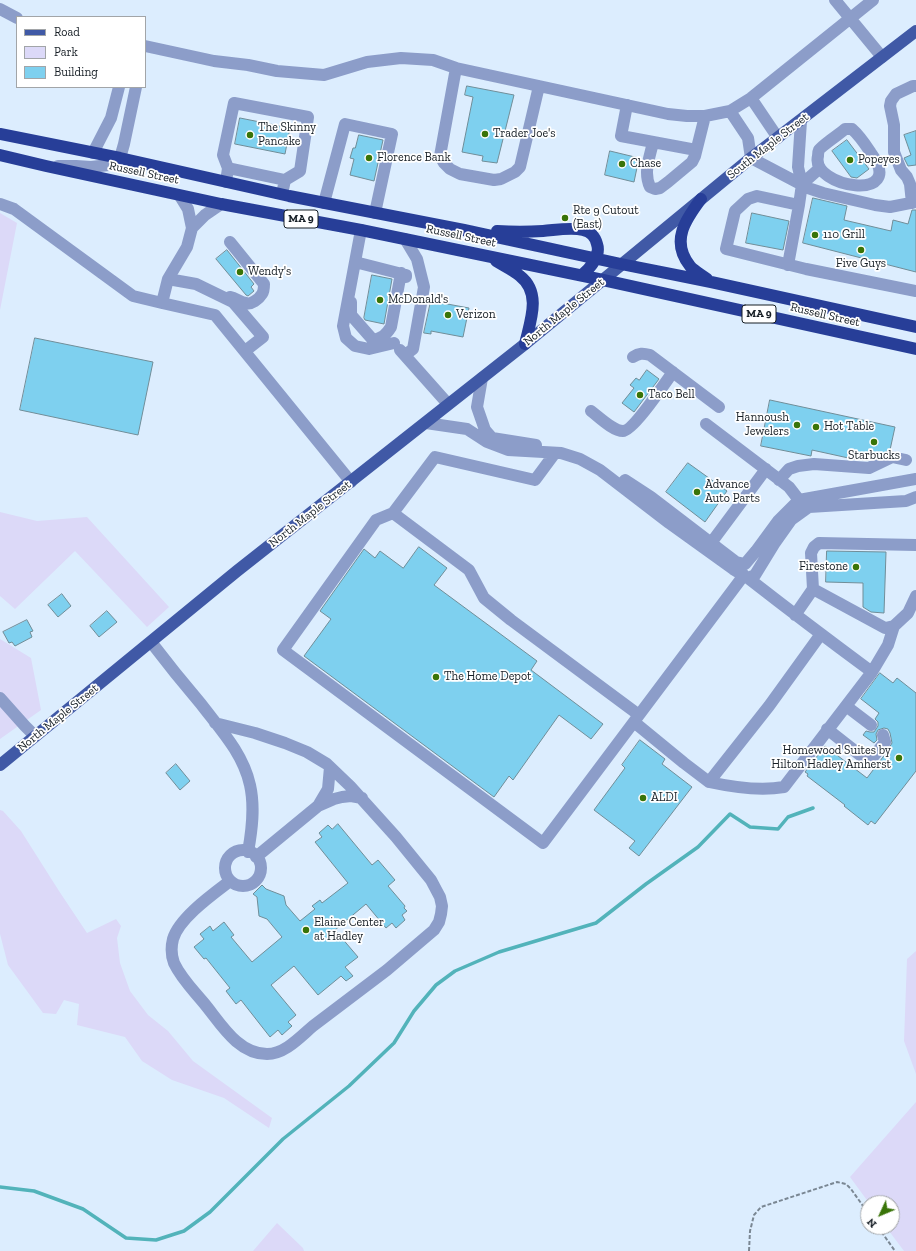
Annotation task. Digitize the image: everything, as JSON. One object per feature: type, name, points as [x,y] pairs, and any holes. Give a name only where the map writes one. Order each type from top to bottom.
[{"type":"highway","name":"Russell Street","points":[[0,134],[120,158],[324,203],[464,230],[916,326]]},
{"type":"highway","name":"Russell Street","points":[[0,155],[180,196],[361,230],[582,275],[916,349]]},
{"type":"highway","points":[[701,199],[687,219],[682,233],[681,246],[684,257],[690,267],[711,282]]},
{"type":"highway","points":[[464,230],[516,232],[569,229],[582,230],[590,233],[596,237],[598,247],[596,258],[591,267],[582,275]]},
{"type":"highway","points":[[486,256],[519,275],[529,285],[533,304],[525,344]]},
{"type":"main road","name":"South Maple Street","points":[[621,264],[751,158],[916,31]]},
{"type":"main road","name":"North Maple Street","points":[[0,765],[238,571],[525,344],[621,264]]},
{"type":"lane","points":[[835,0],[882,58]]},
{"type":"lane","points":[[146,46],[214,61],[248,65],[277,71],[324,75],[367,62],[401,58],[433,60],[456,68],[668,114],[705,116],[730,112],[751,98],[873,0]]},
{"type":"lane","points":[[0,9],[16,17]]},
{"type":"lane","points":[[456,68],[440,156],[447,166],[460,174],[494,180],[509,176],[520,167],[539,86]]},
{"type":"lane","points":[[730,112],[748,138],[751,158],[808,188],[824,193],[890,207],[914,203],[910,184],[907,177],[901,170],[894,152],[894,125],[890,106],[896,94],[916,86]]},
{"type":"lane","points":[[93,153],[111,118],[119,88]]},
{"type":"lane","points":[[46,166],[76,166],[91,168],[114,164],[120,158],[136,88]]},
{"type":"lane","points":[[751,98],[778,138]]},
{"type":"lane","points":[[226,182],[228,168],[223,155],[234,103],[308,117],[300,171],[285,180],[228,168]]},
{"type":"lane","points":[[628,105],[621,136],[696,150]]},
{"type":"lane","points":[[653,142],[646,171],[647,181],[650,187],[656,189],[668,182],[692,162],[705,116]]},
{"type":"lane","points":[[788,265],[802,184],[798,167],[801,121]]},
{"type":"lane","points":[[324,203],[345,124],[392,134],[375,213]]},
{"type":"lane","points":[[845,129],[852,129],[876,159],[880,174],[873,183],[866,186],[856,186],[831,178],[820,168],[816,161],[819,150],[845,129]]},
{"type":"lane","points":[[802,184],[820,168]]},
{"type":"lane","points":[[282,194],[285,180]]},
{"type":"lane","points":[[162,303],[168,279],[187,247],[192,228],[188,209],[180,196]]},
{"type":"lane","points":[[798,205],[757,196],[748,198],[735,211],[726,249],[788,265],[916,291]]},
{"type":"lane","points":[[0,204],[14,209],[133,296],[215,315],[351,482]]},
{"type":"lane","points":[[192,228],[205,215],[220,204]]},
{"type":"lane","points":[[361,230],[343,326],[346,338],[355,346],[369,349],[394,343]]},
{"type":"lane","points":[[405,239],[417,259],[424,288],[413,349],[405,355]]},
{"type":"lane","points":[[221,296],[234,298],[247,304],[251,304],[262,294],[264,284],[230,242]]},
{"type":"lane","points":[[355,262],[406,275],[394,343]]},
{"type":"lane","points":[[350,287],[351,315],[373,340],[381,338],[388,333],[391,327],[401,274]]},
{"type":"lane","points":[[168,279],[196,284],[233,302],[263,337],[245,351]]},
{"type":"lane","points":[[394,343],[448,404]]},
{"type":"lane","points":[[633,357],[644,353],[650,355],[719,407]]},
{"type":"lane","points":[[592,411],[616,429],[622,431],[628,430],[636,422],[673,372]]},
{"type":"lane","points":[[482,378],[477,407],[485,430],[492,438],[578,450],[651,497],[736,562],[744,564],[756,551],[778,521],[799,500],[913,479],[916,497],[906,501],[809,507],[791,520],[755,575],[746,577],[636,718],[543,843],[283,650],[376,520],[393,512],[435,457],[535,480],[555,453]]},
{"type":"lane","points":[[426,423],[467,429],[487,442],[508,450],[561,453],[580,459],[600,470],[669,523],[746,577],[872,672]]},
{"type":"lane","points":[[706,424],[789,487],[799,500]]},
{"type":"lane","points":[[779,480],[789,469],[798,466],[814,464],[869,468],[892,457],[906,460]]},
{"type":"lane","points":[[711,543],[766,469]]},
{"type":"lane","points":[[393,512],[469,570],[484,598],[636,718],[684,763],[709,782],[727,786],[774,789],[784,787],[872,672],[888,646],[894,626]]},
{"type":"lane","points":[[795,615],[813,589],[811,553],[814,546],[819,543],[916,545]]},
{"type":"lane","points":[[813,589],[885,628],[894,626],[908,613],[916,596]]},
{"type":"lane","points":[[709,782],[769,706],[821,634]]},
{"type":"lane","points":[[151,642],[215,723],[237,753],[246,771],[250,785],[253,811],[252,855]]},
{"type":"lane","points":[[0,698],[35,736]]},
{"type":"lane","points":[[846,706],[871,725]]},
{"type":"lane","points":[[215,723],[255,733],[296,748],[314,756],[330,767],[362,798],[408,851],[434,884],[441,901],[442,910],[439,922],[434,930],[387,970],[331,1012],[292,1044],[274,1054],[267,1054],[254,1052],[241,1045],[227,1032],[179,973],[172,957],[173,939],[181,924],[212,895],[230,881]]},
{"type":"lane","points":[[827,729],[870,762],[885,742],[883,734]]},
{"type":"lane","points":[[318,806],[328,789],[330,767]]},
{"type":"lane","points":[[252,855],[318,806],[342,796],[362,798]]},
{"type":"lane","points":[[241,851],[252,855],[260,864],[260,872],[254,881],[244,886],[237,885],[230,881],[225,872],[227,861],[234,853],[241,851]]},
{"type":"path","points":[[749,1251],[750,1231],[754,1215],[762,1207],[837,1182],[846,1184],[851,1188],[860,1201]]},
{"type":"path","points":[[884,1235],[895,1251]]},
{"type":"green space","points":[[0,213],[17,223],[0,310]]},
{"type":"green space","points":[[0,512],[37,521],[87,517],[169,607],[147,627],[75,551],[15,609],[0,596]]},
{"type":"green space","points":[[0,639],[31,658],[41,710],[0,739]]},
{"type":"green space","points":[[0,810],[3,811],[21,831],[87,933],[116,919],[121,926],[117,938],[120,963],[130,991],[148,1015],[168,1031],[193,1061],[272,1118],[269,1128],[224,1098],[172,1080],[142,1061],[125,1037],[77,1025],[79,1004],[64,1000],[56,1014],[43,1013],[8,965],[0,934]]},
{"type":"green space","points":[[916,951],[916,1074],[904,1041],[907,959]]},
{"type":"green space","points":[[916,1102],[916,1251],[904,1251],[892,1235],[900,1235],[900,1195],[863,1195],[850,1177]]},
{"type":"green space","points":[[277,1223],[303,1248],[304,1251],[253,1251]]},
{"type":"building","name":"Trader Joe's","points":[[467,86],[514,95],[497,163],[482,161],[483,156],[462,152],[473,97],[465,95]]},
{"type":"building","points":[[240,118],[290,128],[285,154],[235,144]]},
{"type":"building","points":[[916,131],[916,165],[908,166],[904,158],[911,155],[904,135]]},
{"type":"building","points":[[359,135],[383,140],[374,181],[350,175],[354,159],[350,158]]},
{"type":"building","name":"Popeyes","points":[[847,140],[869,169],[857,178],[851,177],[832,151]]},
{"type":"building","points":[[610,151],[639,158],[634,182],[605,175]]},
{"type":"building","points":[[813,198],[847,206],[844,220],[891,231],[893,220],[908,224],[912,210],[916,210],[916,272],[803,243]]},
{"type":"building","points":[[752,213],[789,221],[783,250],[746,243]]},
{"type":"building","name":"Wendy's","points":[[227,250],[254,284],[251,287],[254,291],[248,296],[216,259]]},
{"type":"building","name":"McDonald's","points":[[372,275],[392,279],[384,324],[365,320],[364,318]]},
{"type":"building","name":"Verizon","points":[[431,301],[469,308],[463,337],[431,331],[431,334],[424,333]]},
{"type":"building","points":[[35,338],[153,362],[138,435],[20,410]]},
{"type":"building","name":"Taco Bell","points":[[647,370],[659,379],[634,412],[622,403],[634,388],[630,385],[636,378],[639,380]]},
{"type":"building","points":[[770,400],[895,427],[890,450],[868,460],[853,459],[812,450],[811,456],[761,446]]},
{"type":"building","name":"Advance Auto Parts","points":[[688,463],[727,491],[705,522],[666,492]]},
{"type":"building","name":"The Home Depot","points":[[419,547],[447,568],[434,585],[537,661],[531,670],[603,724],[591,739],[559,715],[513,780],[509,776],[494,797],[304,656],[331,619],[320,611],[364,549],[375,558],[380,551],[403,568]]},
{"type":"building","name":"Firestone","points":[[827,551],[886,552],[884,613],[871,612],[863,607],[863,583],[826,582]]},
{"type":"building","points":[[62,594],[71,606],[58,617],[48,605]]},
{"type":"building","points":[[107,611],[117,622],[99,637],[90,626]]},
{"type":"building","points":[[27,620],[33,631],[30,632],[32,637],[15,646],[12,642],[9,643],[3,632]]},
{"type":"building","name":"Homewood Suites by Hilton Hadley Amherst","points":[[880,673],[893,683],[897,678],[916,693],[916,771],[875,824],[871,821],[868,825],[807,776],[808,774],[805,772],[825,746],[867,778],[886,753],[892,743],[888,729],[884,728],[878,730],[876,734],[877,740],[874,743],[863,735],[866,731],[874,732],[878,726],[878,722],[875,719],[879,713],[861,699]]},
{"type":"building","name":"ALDI","points":[[640,740],[665,759],[662,764],[692,787],[639,856],[629,848],[635,841],[594,810],[625,768],[622,765]]},
{"type":"building","points":[[176,764],[190,781],[180,790],[166,773]]},
{"type":"building","name":"Elaine Center at Hadley","points":[[338,824],[372,865],[378,860],[395,880],[388,886],[405,906],[404,908],[407,911],[402,915],[405,920],[396,928],[392,923],[386,928],[366,904],[335,930],[358,957],[345,967],[353,976],[346,981],[341,976],[318,995],[294,966],[271,985],[296,1015],[288,1022],[292,1026],[282,1035],[278,1030],[270,1037],[241,1000],[236,1004],[226,991],[230,988],[206,958],[204,959],[194,947],[204,939],[200,934],[210,926],[213,931],[224,922],[234,935],[231,937],[252,962],[282,937],[267,919],[259,916],[257,897],[253,894],[262,885],[266,889],[284,896],[286,905],[300,921],[315,909],[312,906],[320,900],[322,903],[348,883],[315,842],[322,837],[319,833],[328,825],[332,829]]},
{"type":"waterway","points":[[0,1187],[34,1191],[83,1209],[126,1238],[156,1240],[184,1231],[210,1212],[283,1139],[349,1086],[394,1043],[414,1011],[436,985],[455,971],[499,952],[596,923],[646,884],[698,847],[730,814],[750,827],[778,829],[788,817],[813,808]]},
{"type":"place","name":"Trader Joe's","points":[[485,134]]},
{"type":"place","name":"The Skinny Pancake","points":[[250,135]]},
{"type":"place","name":"Florence Bank","points":[[369,158]]},
{"type":"place","name":"Popeyes","points":[[850,160]]},
{"type":"place","name":"Chase","points":[[622,164]]},
{"type":"place","name":"Rte 9 Cutout (East)","points":[[565,218]]},
{"type":"place","name":"110 Grill","points":[[815,235]]},
{"type":"place","name":"Five Guys","points":[[861,250]]},
{"type":"place","name":"Wendy's","points":[[240,272]]},
{"type":"place","name":"McDonald's","points":[[380,300]]},
{"type":"place","name":"Verizon","points":[[448,315]]},
{"type":"place","name":"Taco Bell","points":[[640,395]]},
{"type":"place","name":"Hannoush Jewelers","points":[[797,425]]},
{"type":"place","name":"Hot Table","points":[[816,427]]},
{"type":"place","name":"Starbucks","points":[[874,442]]},
{"type":"place","name":"Advance Auto Parts","points":[[697,492]]},
{"type":"place","name":"Firestone","points":[[856,567]]},
{"type":"place","name":"The Home Depot","points":[[436,677]]},
{"type":"place","name":"Homewood Suites by Hilton Hadley Amherst","points":[[899,758]]},
{"type":"place","name":"ALDI","points":[[643,798]]},
{"type":"place","name":"Elaine Center at Hadley","points":[[306,930]]}]
